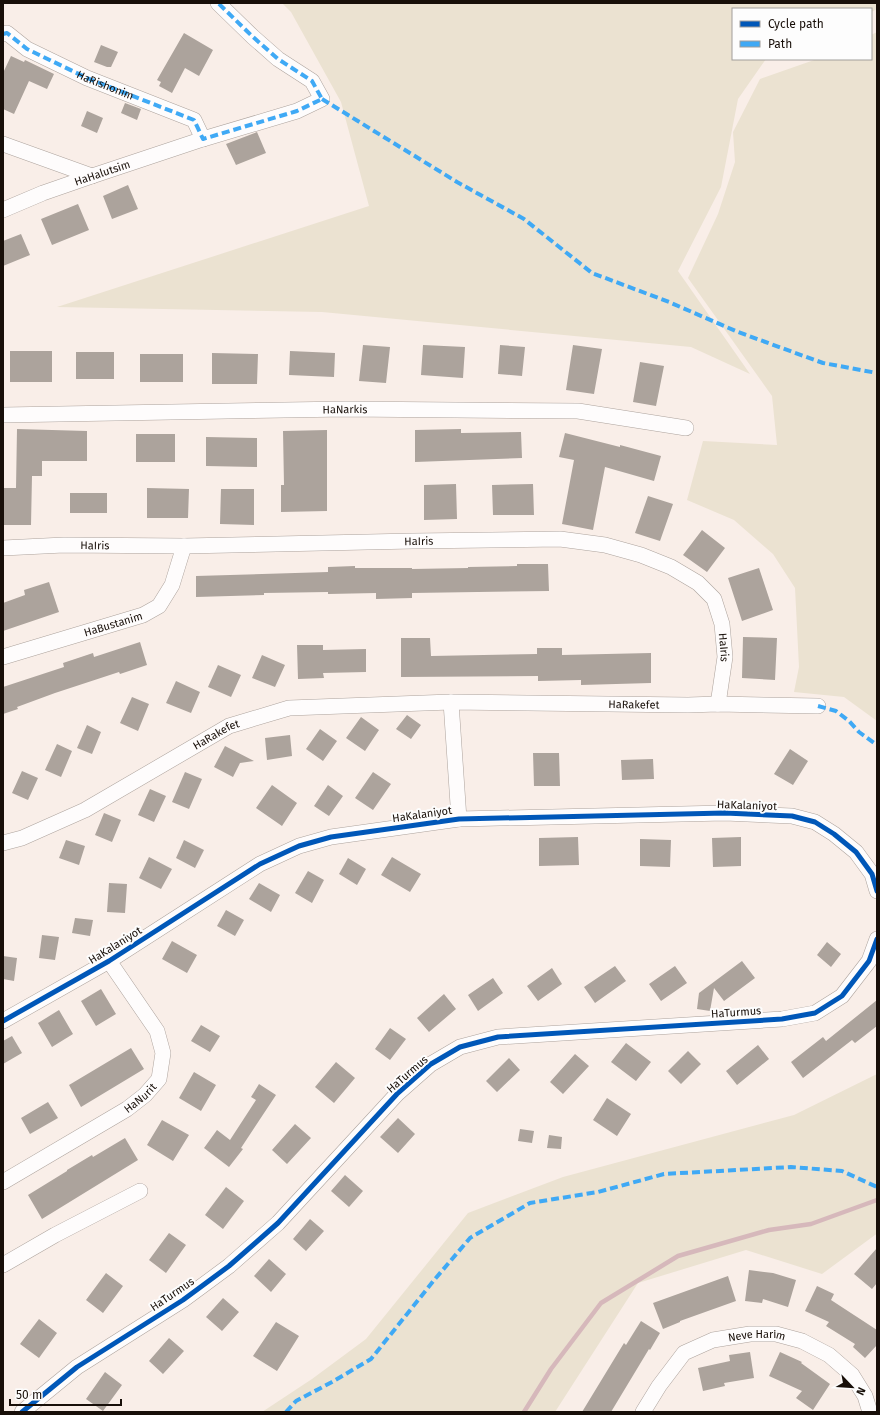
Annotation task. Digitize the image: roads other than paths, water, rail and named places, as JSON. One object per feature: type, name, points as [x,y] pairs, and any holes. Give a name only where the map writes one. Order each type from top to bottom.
[{"type":"street","name":"HaHalutsim","points":[[3,210],[43,193],[92,176],[203,139],[297,111],[322,99],[312,81],[278,59],[218,3]]},
{"type":"street","name":"HaRishonim","points":[[3,34],[7,33],[27,49],[87,78],[194,120],[203,139]]},
{"type":"street","points":[[3,144],[92,176]]},
{"type":"street","name":"HaNarkis","points":[[3,415],[346,409],[578,410],[686,428]]},
{"type":"street","name":"HaIris","points":[[3,548],[64,545],[184,546],[413,541],[560,540],[605,545],[641,555],[672,567],[698,583],[714,599],[722,624],[725,657],[718,704]]},
{"type":"street","name":"HaBustanim","points":[[3,657],[143,615],[159,606],[172,585],[184,546]]},
{"type":"street","points":[[451,702],[459,819]]},
{"type":"street","name":"HaRakefet","points":[[3,843],[22,838],[85,810],[229,726],[289,708],[451,702],[818,706]]},
{"type":"street","name":"HaKalaniyot","points":[[3,1021],[109,961],[260,864],[299,846],[331,837],[459,819],[725,813],[792,816],[815,822],[834,834],[856,852],[872,874],[877,891]]},
{"type":"street","name":"HaTurmus","points":[[22,1412],[77,1367],[183,1300],[230,1266],[278,1223],[397,1094],[431,1064],[460,1047],[498,1037],[782,1019],[814,1013],[842,996],[869,961],[877,939]]},
{"type":"street","name":"HaNurit","points":[[3,1182],[127,1109],[145,1095],[158,1078],[163,1052],[157,1031],[109,961]]},
{"type":"street","points":[[3,1265],[55,1235],[140,1191]]},
{"type":"street","name":"Neve Harim","points":[[643,1412],[659,1386],[684,1353],[713,1340],[750,1334],[776,1334],[802,1341],[829,1355],[852,1375],[865,1396],[870,1412]]},
{"type":"waterway","points":[[524,1412],[551,1369],[601,1303],[678,1256],[769,1230],[811,1224],[877,1200]]}]
